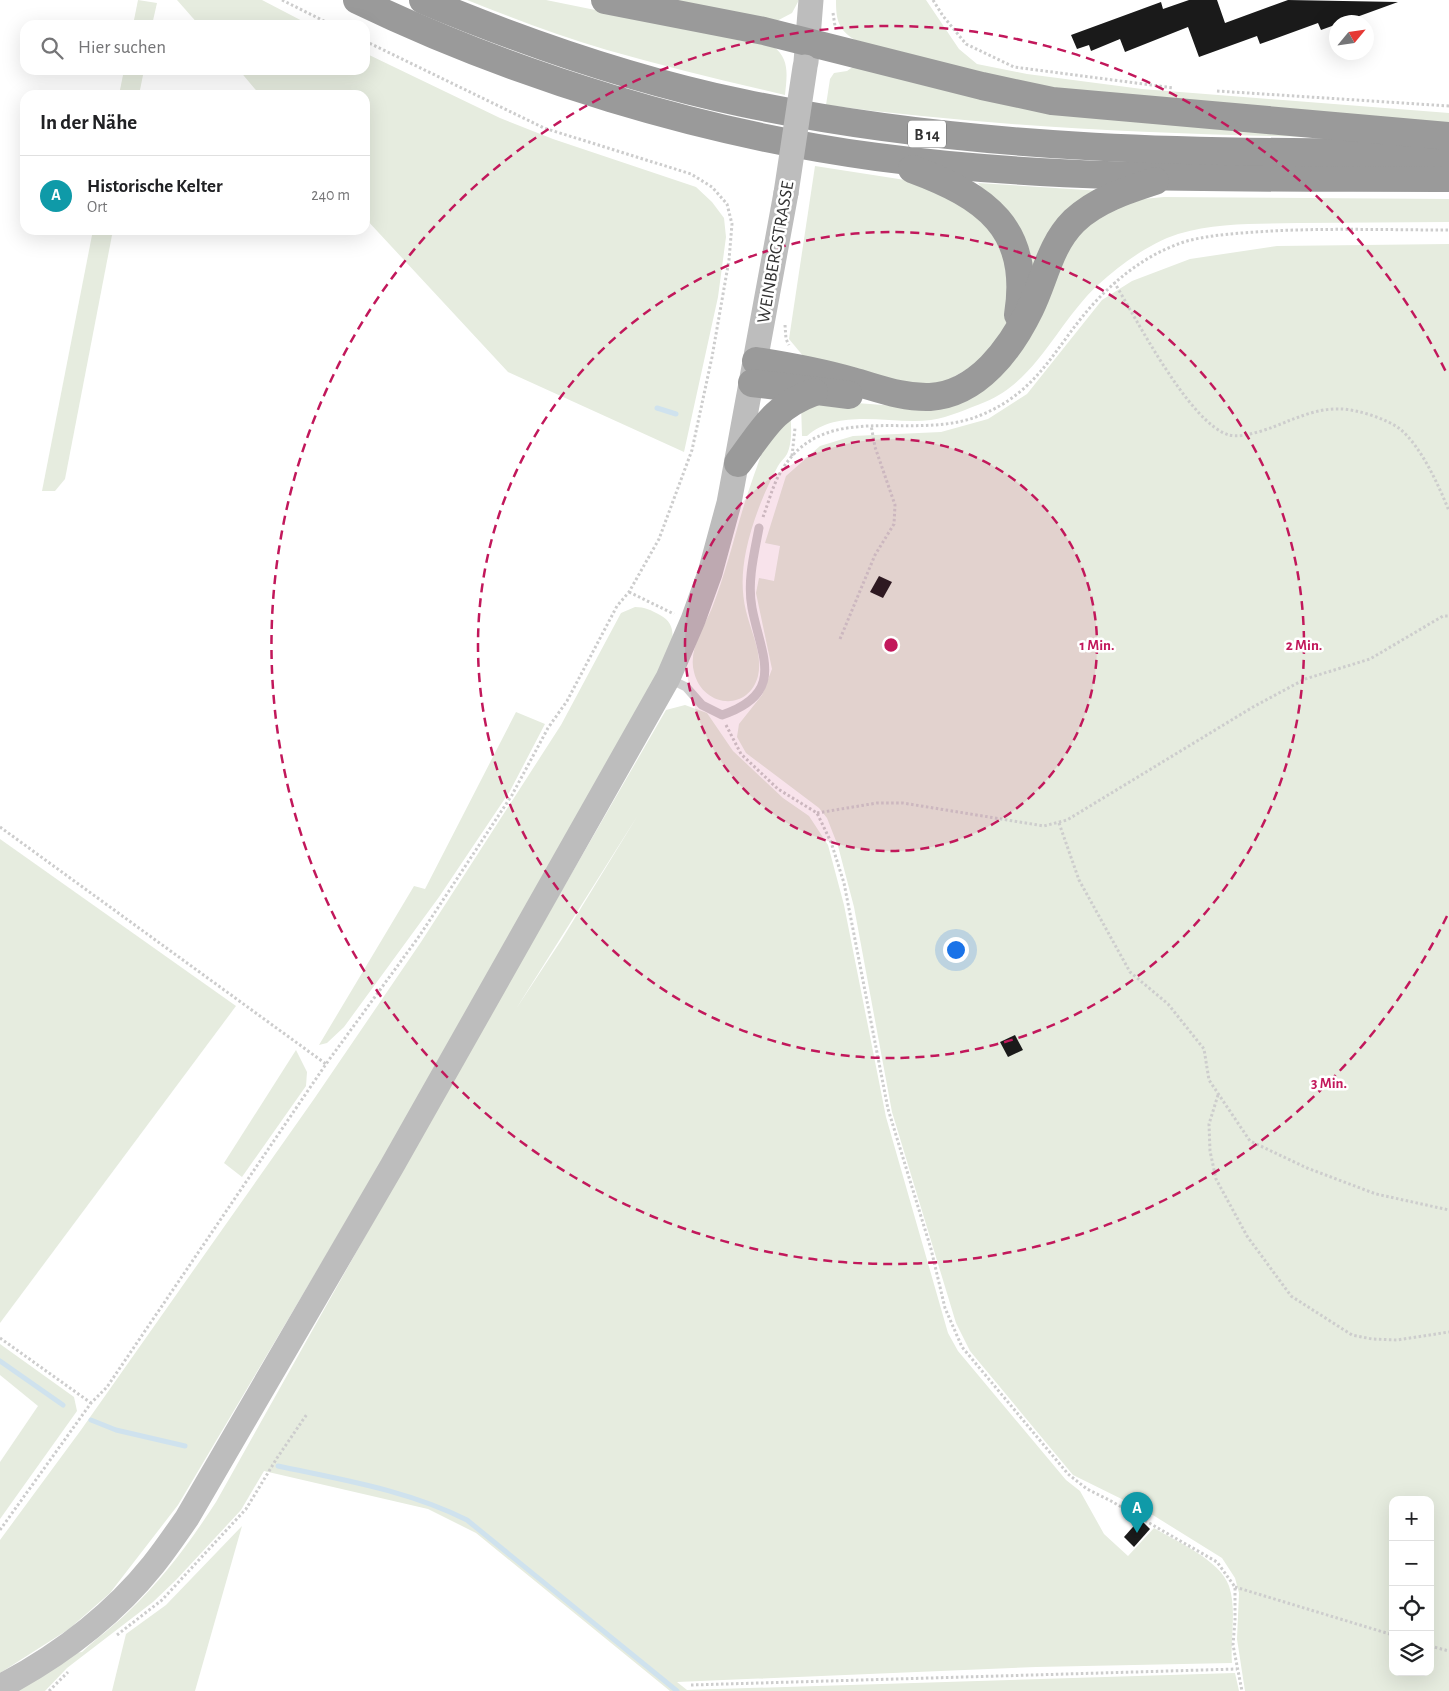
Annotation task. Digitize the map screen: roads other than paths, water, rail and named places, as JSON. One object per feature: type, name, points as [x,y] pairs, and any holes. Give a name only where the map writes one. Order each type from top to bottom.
[{"type":"highway","name":"B 14","points":[[357,0],[473,50],[574,87],[736,130],[880,157],[1020,170],[1170,176],[1449,178]]},
{"type":"highway","name":"B 14","points":[[423,0],[555,51],[624,73],[741,103],[863,125],[1009,142],[1124,149],[1449,152]]},
{"type":"highway","points":[[605,0],[807,54],[1052,100],[1449,136]]},
{"type":"highway","points":[[880,157],[955,186],[975,198],[1003,226],[1019,262],[1021,280],[1015,333]]},
{"type":"highway","points":[[754,372],[814,392],[851,395],[890,393],[930,397],[948,394],[982,375],[1000,358],[1030,308],[1048,262],[1060,238],[1074,221],[1111,197],[1170,176]]},
{"type":"highway","points":[[754,372],[851,380],[890,393]]},
{"type":"highway","points":[[738,463],[776,413],[787,403],[814,392]]},
{"type":"main road","name":"WEINBERGSTRASSE","points":[[0,1687],[30,1671],[67,1646],[112,1608],[153,1566],[187,1518],[392,1166],[668,678],[693,620],[710,573],[738,463],[786,193],[807,54],[811,0]]},
{"type":"lane","points":[[668,678],[686,687],[702,705],[722,715],[742,708],[752,700],[763,682],[765,656],[752,608],[750,589],[751,570],[760,528]]},
{"type":"waterway","points":[[657,408],[676,414]]},
{"type":"waterway","points":[[0,1361],[63,1405]]},
{"type":"waterway","points":[[91,1420],[116,1430],[185,1446]]},
{"type":"waterway","points":[[278,1466],[398,1493],[467,1520],[677,1691]]},
{"type":"place","name":"Historische Kelter","points":[[1137,1533]]}]
